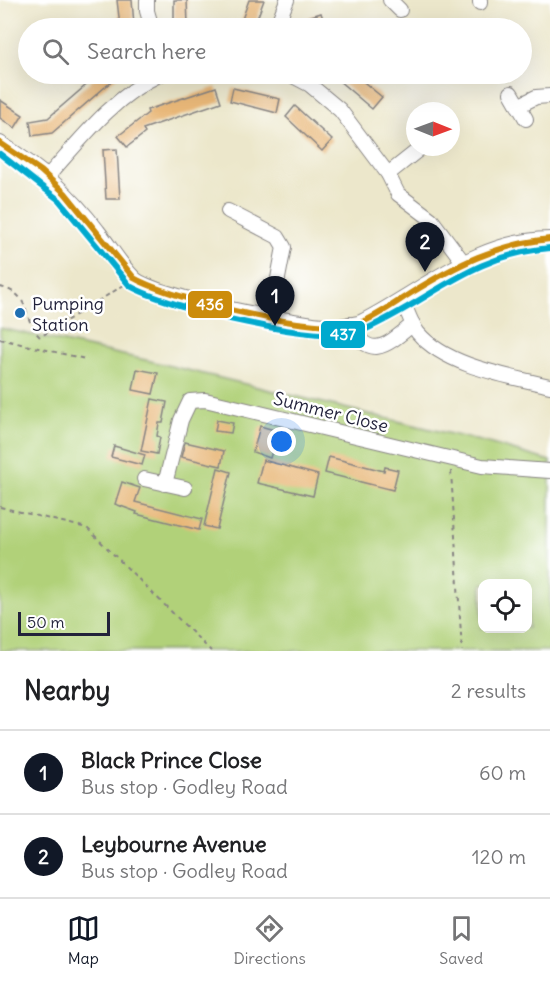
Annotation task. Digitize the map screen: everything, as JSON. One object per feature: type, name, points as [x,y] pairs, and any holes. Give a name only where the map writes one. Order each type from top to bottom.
[{"type":"street","points":[[147,0],[149,18]]},
{"type":"street","points":[[280,18],[287,0]]},
{"type":"street","points":[[48,176],[116,104],[141,84]]},
{"type":"street","points":[[308,84],[340,110],[388,174],[398,194],[431,219],[447,237],[464,263]]},
{"type":"street","points":[[511,93],[526,119]]},
{"type":"street","points":[[519,106],[536,97],[550,96]]},
{"type":"street","points":[[0,143],[48,176],[91,222],[134,279],[146,287],[180,298],[271,315],[336,326],[359,323],[483,252],[513,244],[550,239]]},
{"type":"street","points":[[388,174],[411,156]]},
{"type":"street","points":[[233,219],[278,237],[284,247],[271,315]]},
{"type":"street","points":[[402,299],[419,334],[458,360],[479,368],[550,386]]},
{"type":"street","points":[[349,324],[358,340],[366,346],[378,347],[413,324]]},
{"type":"street","name":"Summer Close","points":[[165,484],[181,420],[190,401],[205,399],[482,466],[550,471]]},
{"type":"street","points":[[144,479],[185,488]]},
{"type":"path","points":[[0,287],[14,290],[23,301],[32,329],[40,337],[134,279]]},
{"type":"path","points":[[0,339],[85,359]]},
{"type":"path","points":[[451,471],[462,651]]},
{"type":"path","points":[[0,507],[87,528],[211,651]]},
{"type":"green space","points":[[0,328],[150,361],[488,443],[550,461],[550,651],[0,651]]},
{"type":"building","points":[[117,0],[132,0],[133,18],[119,18]]},
{"type":"building","points":[[174,0],[187,0],[188,18],[174,18]]},
{"type":"building","points":[[249,0],[264,0],[257,18],[242,18]]},
{"type":"building","points":[[321,13],[323,18],[308,18]]},
{"type":"building","points":[[87,84],[108,84],[52,133],[32,136],[30,121],[48,118]]},
{"type":"building","points":[[343,84],[366,84],[382,97],[372,109]]},
{"type":"building","points":[[216,87],[221,102],[143,129],[145,133],[127,147],[118,136],[148,113],[147,110]]},
{"type":"building","points":[[233,88],[280,99],[277,113],[230,101]]},
{"type":"building","points":[[0,100],[23,115],[15,128],[0,118]]},
{"type":"building","points":[[295,106],[332,140],[322,151],[286,117]]},
{"type":"building","points":[[117,149],[120,199],[106,199],[103,150]]},
{"type":"building","points":[[137,369],[158,373],[153,394],[133,390]]},
{"type":"building","points":[[152,399],[167,402],[163,423],[159,423],[157,436],[160,437],[157,454],[141,451]]},
{"type":"building","points":[[217,420],[233,423],[231,433],[215,431]]},
{"type":"building","points":[[260,426],[278,431],[270,458],[253,452]]},
{"type":"building","points":[[185,442],[224,451],[221,466],[181,457]]},
{"type":"building","points":[[114,446],[145,455],[142,465],[111,457]]},
{"type":"building","points":[[329,457],[384,471],[385,467],[398,470],[393,490],[325,473]]},
{"type":"building","points":[[263,460],[318,475],[313,496],[257,483]]},
{"type":"building","points":[[218,468],[231,472],[217,529],[204,526]]},
{"type":"building","points":[[122,482],[140,488],[135,502],[202,519],[199,530],[136,514],[137,512],[115,504]]},
{"type":"transit line","name":"436","points":[[0,143],[41,171],[65,193],[134,278],[179,296],[246,314],[313,325],[341,326],[360,323],[444,273],[478,257],[512,246],[550,239]]},
{"type":"transit line","name":"437","points":[[0,154],[59,200],[130,286],[149,295],[210,314],[283,330],[316,334],[344,334],[364,330],[474,269],[522,252],[550,248]]},
{"type":"place","name":"Leybourne Avenue","points":[[425,272]]},
{"type":"place","name":"Pumping Station","points":[[20,313]]},
{"type":"place","name":"Black Prince Close","points":[[275,326]]}]
